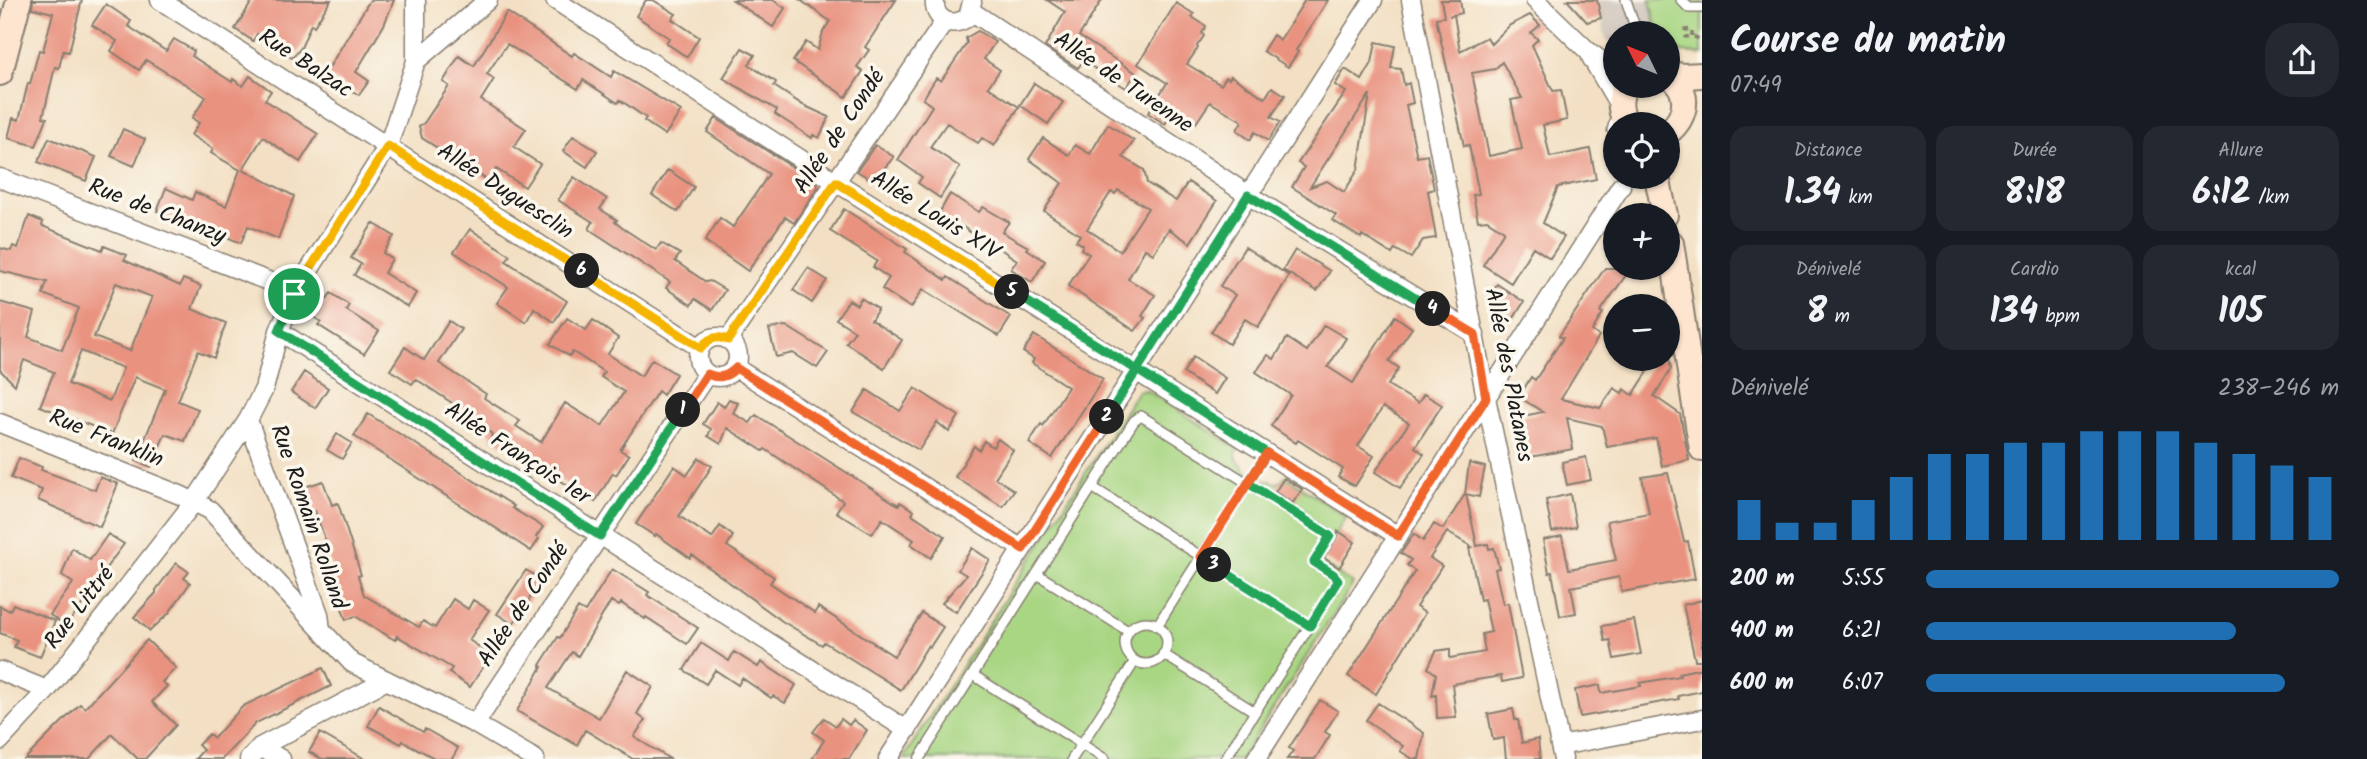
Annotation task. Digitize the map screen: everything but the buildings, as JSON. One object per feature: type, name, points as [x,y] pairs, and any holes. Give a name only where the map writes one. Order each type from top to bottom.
[{"type":"street","points":[[0,74],[19,0]]},
{"type":"street","name":"Rue Balzac","points":[[160,0],[388,146]]},
{"type":"street","name":"Rue Romain Rolland","points":[[416,0],[416,61],[388,146],[294,294],[279,331],[264,389],[248,420],[194,502],[210,510],[352,663],[475,724],[535,759]]},
{"type":"street","points":[[416,61],[488,0]]},
{"type":"street","name":"Allée Louis XIV","points":[[555,0],[836,182],[1398,536]]},
{"type":"street","points":[[935,0],[936,13],[945,21],[957,23],[968,17],[971,6]]},
{"type":"street","points":[[888,759],[1373,0]]},
{"type":"street","name":"Allée des Platanes","points":[[1411,0],[1486,398],[1562,752]]},
{"type":"street","points":[[1535,0],[1603,62]]},
{"type":"street","name":"Allée de Turenne","points":[[971,6],[1248,195],[1475,334]]},
{"type":"street","name":"Allée de Condé","points":[[728,340],[945,21]]},
{"type":"street","points":[[1588,51],[1624,105]]},
{"type":"street","points":[[1680,76],[1702,75]]},
{"type":"street","points":[[1680,86],[1684,97],[1684,120]]},
{"type":"street","name":"Allée Duguesclin","points":[[388,146],[701,348]]},
{"type":"street","name":"Rue de Chanzy","points":[[0,178],[281,286],[294,294]]},
{"type":"street","points":[[1256,759],[1619,189]]},
{"type":"street","points":[[1677,280],[1693,363],[1702,365],[1680,275]]},
{"type":"street","points":[[1684,319],[1689,376],[1702,449]]},
{"type":"street","name":"Allée François 1er","points":[[279,331],[907,730]]},
{"type":"street","points":[[716,337],[728,340],[737,349],[736,368],[726,376],[707,374],[698,359],[704,343],[716,337]]},
{"type":"street","points":[[736,368],[1023,549]]},
{"type":"street","name":"Allée de Condé","points":[[475,724],[707,374]]},
{"type":"street","name":"Rue Romain Rolland","points":[[248,420],[319,614],[321,630]]},
{"type":"street","name":"Rue Franklin","points":[[0,424],[194,502]]},
{"type":"street","name":"Rue Littré","points":[[0,741],[47,690],[194,502]]},
{"type":"street","points":[[0,671],[47,690]]},
{"type":"street","points":[[254,753],[387,680]]},
{"type":"street","points":[[1562,752],[1702,719]]},
{"type":"street","points":[[254,753],[281,759]]},
{"type":"lane","points":[[1626,0],[1629,21]]},
{"type":"lane","points":[[1681,0],[1689,8],[1702,8]]},
{"type":"lane","points":[[1629,16],[1631,21]]},
{"type":"lane","points":[[919,759],[1134,421],[1141,416],[1330,536],[1314,562],[1335,576],[1337,583],[1225,759]]},
{"type":"lane","points":[[1157,626],[1267,453]]},
{"type":"lane","points":[[1092,487],[1310,626]]},
{"type":"lane","points":[[1037,574],[1128,631]]},
{"type":"lane","points":[[1145,622],[1157,626],[1165,636],[1166,648],[1163,654],[1153,662],[1135,661],[1126,651],[1125,638],[1128,631],[1145,622]]},
{"type":"lane","points":[[1163,654],[1255,712]]},
{"type":"lane","points":[[1072,759],[1135,661]]},
{"type":"lane","points":[[973,675],[1105,759]]},
{"type":"path","points":[[1692,36],[1702,40]]},
{"type":"shaded area","points":[[1598,0],[1650,0],[1654,21],[1603,21],[1603,26]]},
{"type":"green space","points":[[1650,0],[1702,0],[1702,55],[1680,52],[1680,21],[1654,21]]},
{"type":"green space","points":[[1146,390],[1239,449],[1236,453],[1237,460],[1254,478],[1275,483],[1281,482],[1285,476],[1346,517],[1318,561],[1353,584],[1241,759],[903,759],[1138,391]]},
{"type":"route","points":[[294,294],[279,331],[600,536],[707,374],[713,377],[726,376],[736,368],[1023,549],[1137,370],[1267,453],[1248,483],[1330,536],[1314,562],[1338,580],[1310,626],[1201,557],[1267,453],[1398,536],[1486,398],[1475,334],[1248,195],[1137,370],[836,182],[728,340],[716,337],[704,343],[701,348],[388,146],[294,294]]}]
